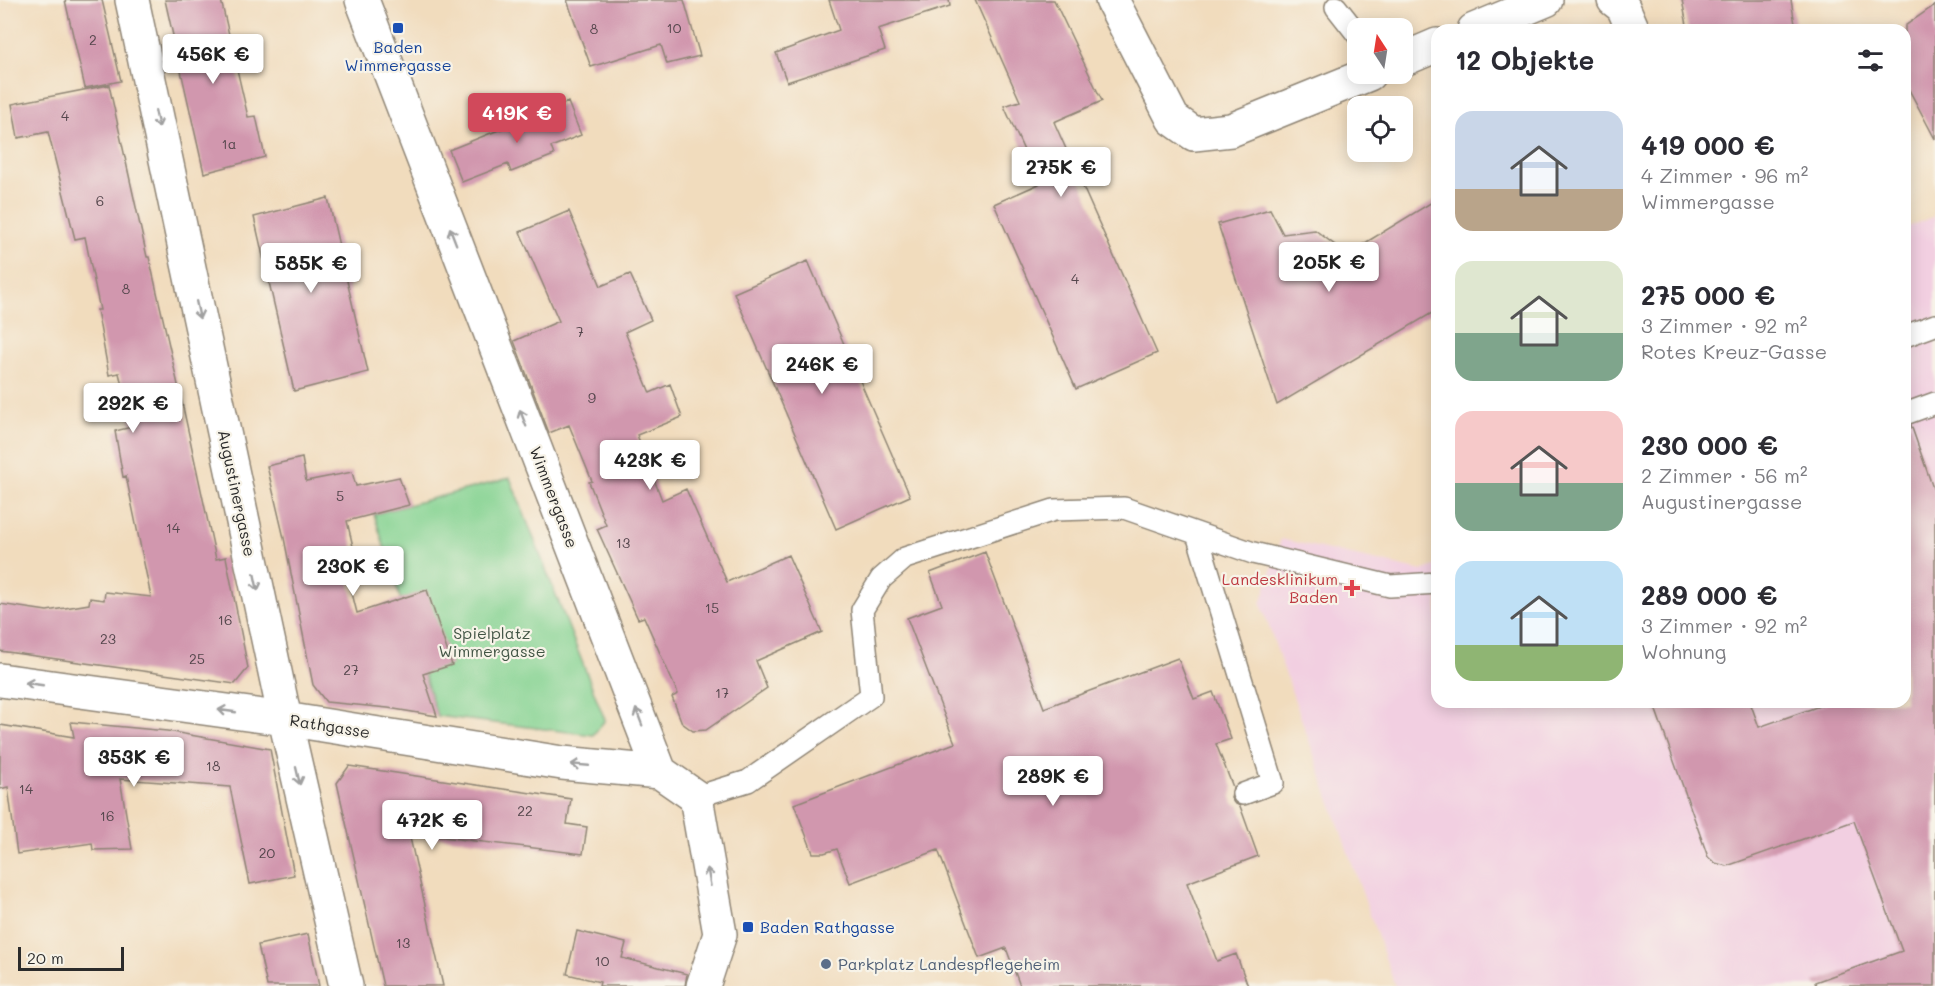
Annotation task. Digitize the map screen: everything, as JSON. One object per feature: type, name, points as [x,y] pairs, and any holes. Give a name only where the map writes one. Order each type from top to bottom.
[{"type":"street","name":"Augustinergasse","points":[[132,0],[285,719],[346,986]]},
{"type":"street","name":"Wimmergasse","points":[[362,0],[660,772]]},
{"type":"street","points":[[1112,0],[1173,119],[1194,134],[1231,130],[1347,83]]},
{"type":"street","points":[[1488,24],[1546,0]]},
{"type":"street","points":[[1614,0],[1623,7],[1630,24]]},
{"type":"street","points":[[1413,55],[1431,48]]},
{"type":"street","name":"Rathgasse","points":[[0,680],[285,719],[562,764],[660,772]]},
{"type":"street","points":[[660,772],[696,797],[720,934],[703,986]]},
{"type":"lane","points":[[1336,7],[1347,21]]},
{"type":"lane","points":[[1911,334],[1935,325]]},
{"type":"lane","points":[[1911,412],[1935,403]]},
{"type":"lane","points":[[696,797],[748,781],[871,696],[862,610],[881,579],[905,558],[1054,510],[1124,508],[1253,553],[1390,586],[1431,583]]},
{"type":"lane","points":[[1197,534],[1273,783],[1243,795]]},
{"type":"shaded area","name":"Landesklinikum Baden","points":[[1935,216],[1935,986],[1395,986],[1261,604],[1281,539],[1422,571],[1431,567],[1431,708],[1911,708],[1911,226]]},
{"type":"green space","name":"Spielplatz Wimmergasse","points":[[510,478],[605,720],[593,735],[437,716],[374,514]]},
{"type":"building","points":[[65,0],[102,0],[121,81],[85,88]]},
{"type":"building","points":[[165,0],[221,0],[248,117],[256,116],[265,157],[204,173]]},
{"type":"building","points":[[567,0],[684,0],[700,56],[667,64],[661,45],[591,67]]},
{"type":"building","points":[[829,0],[949,0],[950,6],[878,29],[885,50],[787,82],[776,53],[839,30]]},
{"type":"building","points":[[975,0],[1054,0],[1102,101],[1054,122],[1157,353],[1076,389],[994,204],[1039,184],[1004,106],[1020,101]]},
{"type":"building","points":[[1682,0],[1791,0],[1795,24],[1687,24]]},
{"type":"building","points":[[1935,5],[1935,139],[1911,93],[1911,24],[1908,24]]},
{"type":"building","points":[[109,85],[216,559],[226,557],[248,668],[235,684],[0,651],[0,604],[47,611],[89,604],[90,598],[104,600],[105,592],[151,597],[126,476],[123,477],[115,431],[132,427],[119,373],[109,375],[97,310],[100,310],[85,237],[75,239],[48,132],[18,138],[12,104]]},
{"type":"building","points":[[568,102],[581,135],[551,147],[554,155],[511,172],[508,164],[462,182],[449,150]]},
{"type":"building","points":[[328,198],[368,372],[294,391],[254,217]]},
{"type":"building","points":[[1431,203],[1431,314],[1277,405],[1218,224],[1270,209],[1283,234],[1315,230],[1347,254]]},
{"type":"building","points":[[569,211],[601,286],[630,274],[651,320],[625,332],[650,393],[670,384],[682,417],[637,435],[662,500],[686,489],[727,582],[788,555],[822,632],[756,661],[767,688],[706,730],[693,731],[682,723],[672,697],[678,694],[644,617],[638,619],[597,529],[606,525],[589,482],[592,481],[569,425],[549,433],[514,341],[559,321],[520,232]]},
{"type":"building","points":[[808,261],[910,496],[836,529],[734,293]]},
{"type":"building","points":[[1911,425],[1935,494],[1935,986],[1816,986],[1815,982],[1902,951],[1854,821],[1727,866],[1715,863],[1708,857],[1655,708],[1752,708],[1759,727],[1814,708],[1911,708]]},
{"type":"building","points":[[302,458],[306,481],[352,472],[356,486],[399,477],[409,505],[347,521],[355,555],[343,557],[357,613],[427,590],[452,665],[423,674],[437,716],[388,708],[326,702],[313,685],[284,538],[267,466]]},
{"type":"building","points":[[985,552],[1044,708],[1178,658],[1194,699],[1213,692],[1231,739],[1216,744],[1233,787],[1231,798],[1240,806],[1258,856],[1187,883],[1217,961],[1236,954],[1248,986],[1020,986],[1006,948],[979,958],[938,850],[850,883],[837,849],[824,853],[813,853],[794,804],[955,743],[907,618],[942,605],[930,573]]},
{"type":"building","points":[[71,722],[167,731],[270,749],[294,875],[250,884],[230,787],[120,779],[132,849],[93,850],[92,843],[17,854],[8,787],[0,789],[0,725],[74,737]]},
{"type":"building","points":[[349,766],[571,799],[567,824],[587,827],[583,854],[409,833],[443,986],[383,986],[337,783]]},
{"type":"building","points":[[577,931],[626,943],[622,958],[687,974],[685,986],[599,986],[600,982],[567,974]]},
{"type":"building","points":[[308,934],[319,986],[267,986],[258,945]]},
{"type":"place","name":"Baden Wimmergasse","points":[[398,28]]},
{"type":"place","name":"Landesklinikum Baden","points":[[1352,588]]},
{"type":"place","name":"Baden Rathgasse","points":[[748,927]]},
{"type":"place","name":"Parkplatz Landespflegeheim","points":[[826,964]]}]
